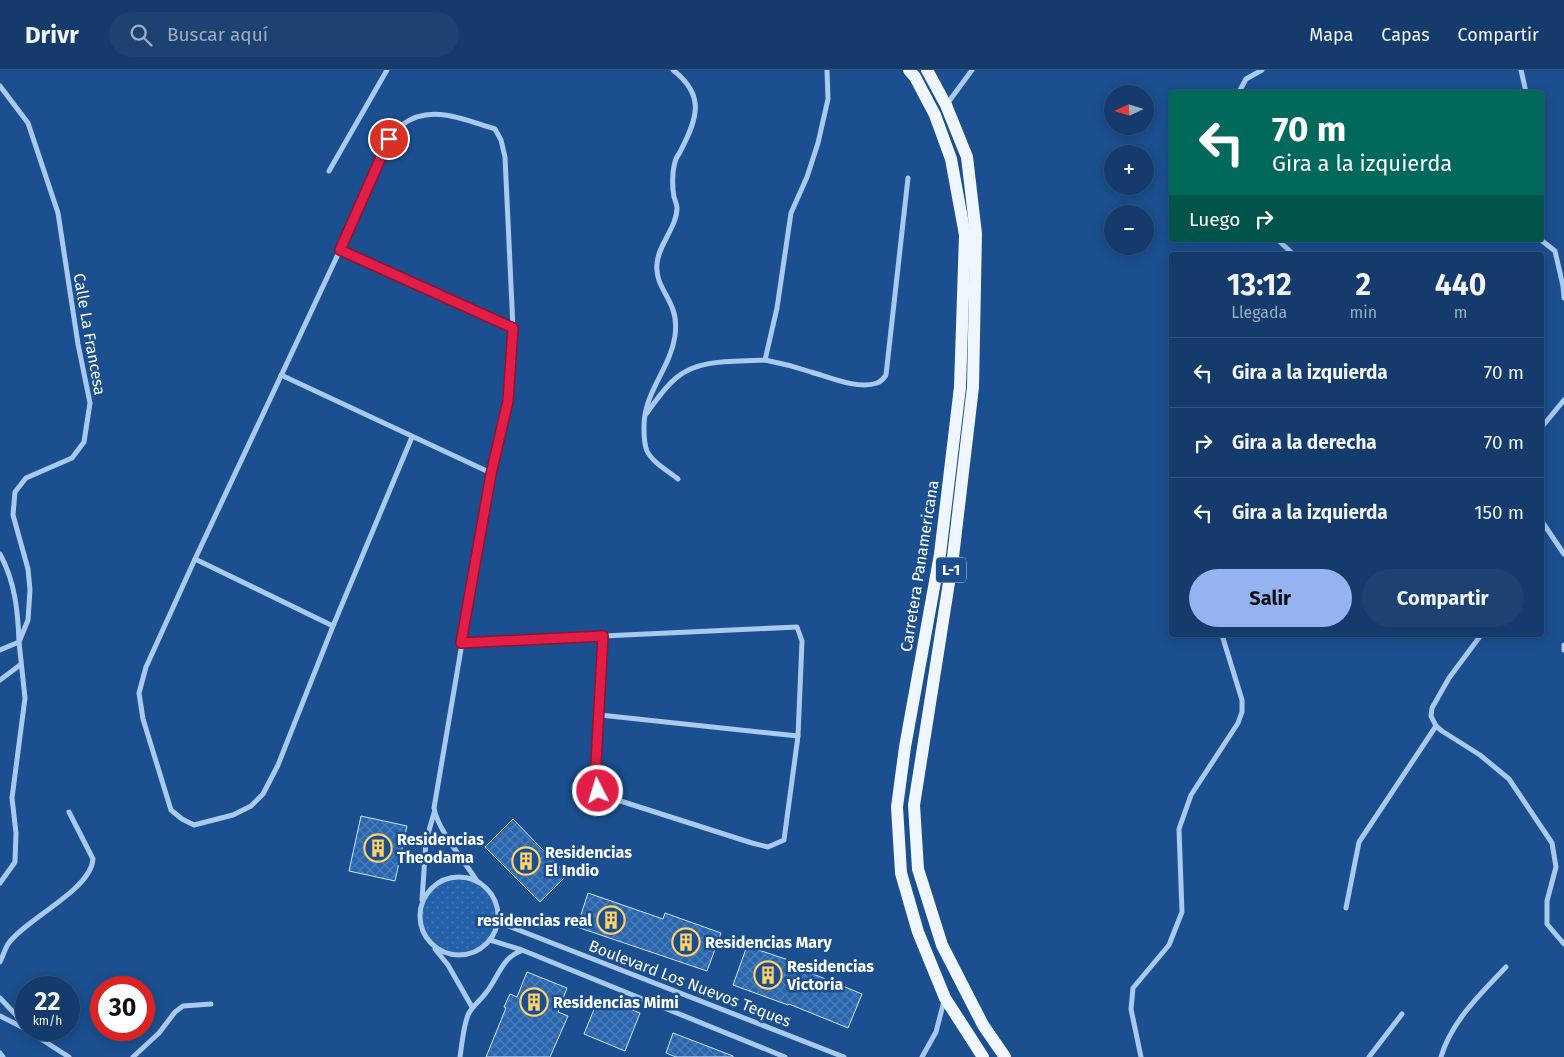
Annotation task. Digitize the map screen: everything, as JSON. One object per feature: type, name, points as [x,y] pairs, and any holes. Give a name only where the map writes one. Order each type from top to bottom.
[{"type":"main road","name":"Carretera Panamericana","points":[[910,70],[935,115],[951,159],[964,235],[959,396],[940,554],[905,747],[897,807],[901,873],[918,932],[945,998],[983,1057]]},
{"type":"main road","name":"Carretera Panamericana","points":[[927,70],[946,106],[967,157],[976,234],[973,387],[953,557],[914,805],[918,869],[942,945],[982,1025],[1004,1057]]},
{"type":"street","points":[[329,170],[387,70]]},
{"type":"street","points":[[673,70],[689,85],[696,102],[695,116],[675,160],[674,196],[678,207],[660,250],[656,265],[659,283],[673,310],[675,338],[650,395],[644,416],[644,438],[647,452],[656,462],[678,479]]},
{"type":"street","points":[[765,360],[777,308],[791,213],[807,177],[818,143],[828,98],[827,70]]},
{"type":"street","points":[[946,106],[972,70]]},
{"type":"street","points":[[1240,90],[1246,79],[1262,70]]},
{"type":"street","points":[[1521,70],[1526,90]]},
{"type":"street","name":"Calle La Francesa","points":[[0,882],[15,862],[16,833],[12,798],[25,698],[19,642],[28,620],[30,590],[28,569],[13,515],[15,492],[26,478],[72,458],[84,442],[90,403],[75,327],[58,214],[28,123],[1,89]]},
{"type":"street","points":[[412,436],[278,765],[264,794],[250,806],[233,815],[194,825],[182,819],[171,810],[143,719],[139,693],[146,668],[340,250],[389,139],[402,125],[419,116],[440,113],[495,129],[501,140],[505,157],[513,328],[508,401],[491,474],[434,812],[426,841],[420,915],[421,927],[427,938],[448,965],[472,1007]]},
{"type":"street","points":[[644,416],[676,378],[704,364],[765,360],[831,379],[867,384],[878,383],[886,376],[908,178]]},
{"type":"street","points":[[1280,242],[1291,252]]},
{"type":"street","points":[[1544,242],[1555,251],[1564,298]]},
{"type":"street","points":[[340,250],[513,328]]},
{"type":"street","points":[[281,375],[491,474]]},
{"type":"street","points":[[1544,424],[1564,400]]},
{"type":"street","points":[[1544,524],[1564,554]]},
{"type":"street","points":[[0,554],[14,586],[18,611],[19,642],[0,650]]},
{"type":"street","points":[[195,559],[333,626]]},
{"type":"street","points":[[461,643],[603,636],[797,627],[802,641],[798,736],[784,840],[768,847],[608,797],[598,791],[595,781],[603,636]]},
{"type":"street","points":[[1140,1057],[1132,1009],[1132,988],[1169,945],[1182,912],[1179,829],[1191,795],[1238,723],[1242,712],[1242,700],[1223,637]]},
{"type":"street","points":[[1479,637],[1448,678],[1432,708],[1432,716],[1436,726],[1480,755],[1509,779],[1552,843],[1556,867],[1547,901],[1547,924],[1564,944]]},
{"type":"street","points":[[1564,645],[1564,650]]},
{"type":"street","points":[[0,680],[20,665]]},
{"type":"street","points":[[600,715],[798,736]]},
{"type":"street","points":[[1346,908],[1359,842],[1436,726]]},
{"type":"street","points":[[0,962],[8,944],[28,925],[75,887],[92,866],[92,859],[69,812]]},
{"type":"street","points":[[434,812],[447,837],[478,881]]},
{"type":"street","points":[[421,906],[433,886],[448,878],[468,877],[486,887],[494,897],[498,909],[498,922],[490,940],[482,948],[470,954],[458,956],[446,953],[435,948],[427,938]]},
{"type":"street","name":"Boulevard Los Nuevos Teques","points":[[498,922],[844,1057]]},
{"type":"street","name":"Boulevard Los Nuevos Teques","points":[[490,940],[522,950],[785,1057]]},
{"type":"street","points":[[460,1057],[468,1016],[472,1007],[485,994],[500,969],[515,953],[522,950]]},
{"type":"street","points":[[1440,1057],[1452,1033],[1466,1012],[1506,967]]},
{"type":"street","points":[[0,998],[15,1014]]},
{"type":"street","points":[[922,1057],[936,1032],[945,998]]},
{"type":"street","points":[[133,1057],[182,1006],[212,1004]]},
{"type":"street","points":[[1369,1057],[1402,1014]]},
{"type":"street","points":[[0,1016],[15,1024]]},
{"type":"street","points":[[44,1041],[69,1057]]},
{"type":"street","points":[[0,1053],[3,1057]]},
{"type":"shaded area","points":[[458,877],[473,880],[486,889],[491,894],[496,909],[495,926],[490,940],[479,947],[463,953],[443,950],[431,942],[424,931],[421,917],[422,904],[429,891],[441,882]]},
{"type":"building","name":"Residencias Theodama","points":[[361,816],[407,826],[395,881],[349,871]]},
{"type":"building","name":"Residencias El Indio","points":[[513,819],[567,875],[540,902],[485,847]]},
{"type":"building","points":[[588,893],[663,919],[665,913],[721,933],[707,971],[577,927]]},
{"type":"building","points":[[747,946],[803,965],[801,969],[862,994],[848,1028],[789,1004],[733,985]]},
{"type":"building","points":[[527,972],[567,988],[558,1012],[568,1016],[550,1057],[486,1057],[510,994],[517,997]]},
{"type":"building","points":[[599,997],[640,1013],[625,1051],[584,1034]]},
{"type":"building","points":[[673,1033],[733,1057],[676,1057],[666,1053]]},
{"type":"place","name":"Residencias Theodama","points":[[378,848]]},
{"type":"place","name":"Residencias El Indio","points":[[526,861]]},
{"type":"place","name":"residencias real","points":[[611,920]]},
{"type":"place","name":"Residencias Mary","points":[[686,942]]},
{"type":"place","name":"Residencias Victoria","points":[[768,975]]},
{"type":"place","name":"Residencias Mimi","points":[[534,1002]]},
{"type":"route","points":[[389,139],[340,250],[513,328],[508,401],[491,474],[461,643],[603,636],[595,781],[598,791]]}]
